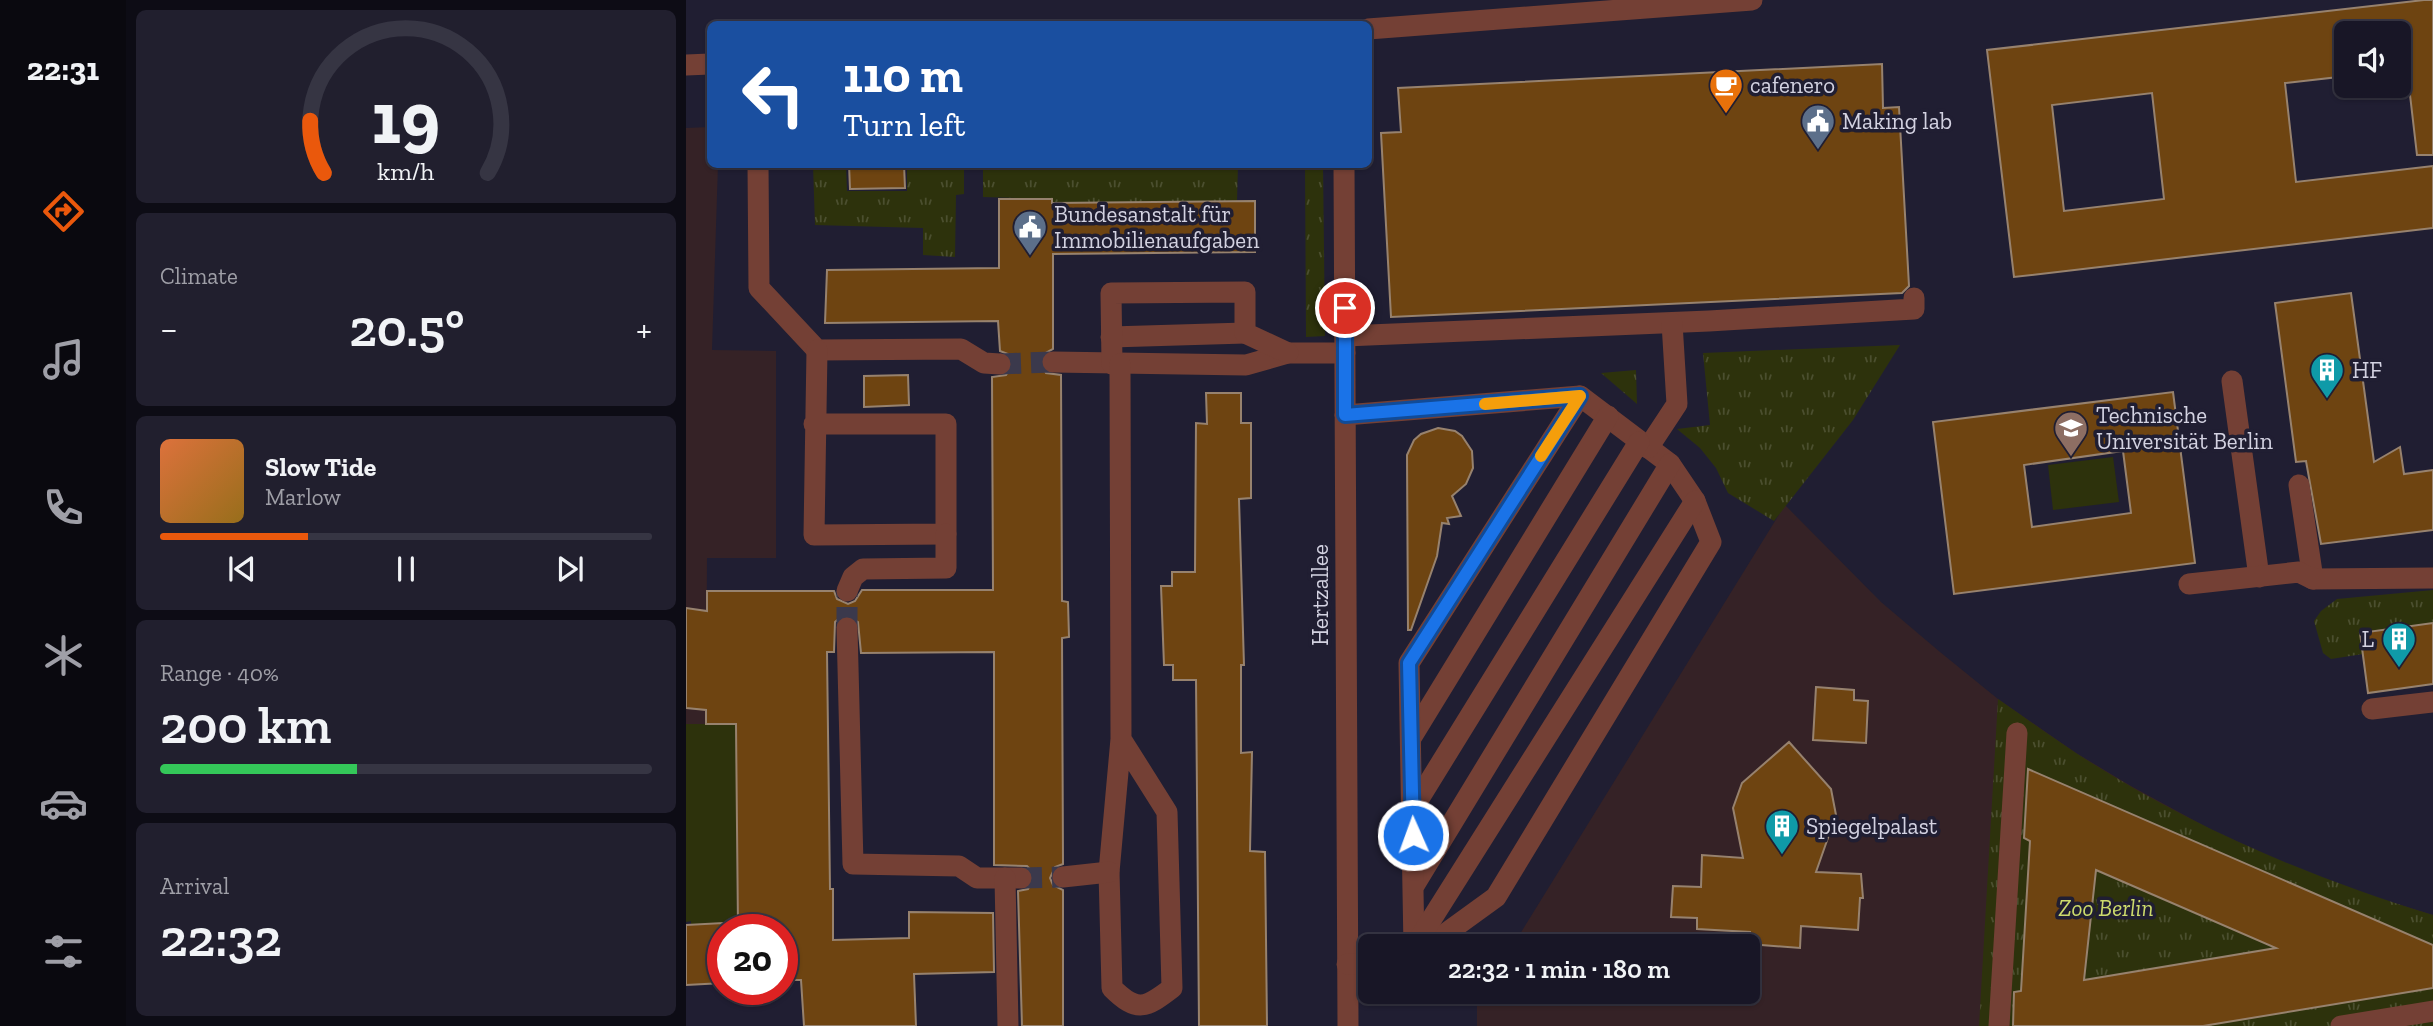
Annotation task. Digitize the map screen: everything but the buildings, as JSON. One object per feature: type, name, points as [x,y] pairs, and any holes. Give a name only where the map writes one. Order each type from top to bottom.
[{"type":"street","points":[[1372,29],[1752,0]]},
{"type":"street","points":[[686,65],[707,64]]},
{"type":"street","points":[[758,168],[759,288],[817,350],[814,535],[946,534]]},
{"type":"street","name":"Hertzallee","points":[[1344,168],[1348,1026]]},
{"type":"street","points":[[1121,739],[1167,812],[1172,988],[1153,1003],[1138,1006],[1125,1002],[1112,988],[1109,872],[1121,739],[1116,364],[1111,337],[1111,293],[1245,292],[1245,333]]},
{"type":"street","points":[[1054,362],[1246,365],[1288,353],[1345,344],[1914,309],[1914,298]]},
{"type":"street","points":[[1412,810],[1644,445],[1676,404],[1672,323]]},
{"type":"street","points":[[1111,337],[1245,333],[1288,353]]},
{"type":"street","points":[[817,350],[961,349],[984,363],[1000,364]]},
{"type":"street","points":[[2232,381],[2259,577]]},
{"type":"street","points":[[1414,934],[1409,663],[1580,396]]},
{"type":"street","points":[[1345,415],[1580,396],[1670,464],[1695,501],[1711,542],[1496,897],[1445,934]]},
{"type":"street","points":[[1411,738],[1608,416]]},
{"type":"street","points":[[814,424],[946,424],[946,568],[863,569],[853,577],[847,591]]},
{"type":"street","points":[[1415,884],[1670,464]]},
{"type":"street","points":[[2299,485],[2313,579]]},
{"type":"street","points":[[1422,934],[1695,501]]},
{"type":"street","points":[[2189,584],[2299,572],[2313,579],[2433,578]]},
{"type":"street","points":[[847,628],[853,864],[959,866],[977,878],[1013,878],[1008,1026]]},
{"type":"street","points":[[2372,709],[2433,702]]},
{"type":"street","points":[[1998,1026],[2017,733]]},
{"type":"street","points":[[1063,877],[1109,872]]},
{"type":"street","points":[[1347,964],[1358,964]]},
{"type":"street","points":[[2342,1026],[2433,1011]]},
{"type":"shaded area","points":[[707,127],[707,168],[718,168],[712,350],[776,351],[776,558],[707,558],[706,724],[686,724],[686,128]]},
{"type":"shaded area","points":[[1785,505],[1881,602],[1998,699],[2076,753],[2210,829],[2298,869],[2433,915],[2433,1026],[1477,1026],[1477,1004],[1760,1004],[1760,934],[1520,934]]},
{"type":"green space","points":[[813,168],[846,168],[847,191],[907,191],[907,168],[964,168],[964,194],[956,195],[955,257],[923,255],[923,228],[815,225]]},
{"type":"green space","points":[[983,168],[1238,168],[1237,201],[1052,203],[1052,199],[983,197]]},
{"type":"green space","points":[[1305,168],[1323,168],[1325,336],[1306,337]]},
{"type":"green space","points":[[1900,345],[1853,420],[1774,521],[1728,493],[1716,468],[1700,448],[1677,429],[1710,425],[1703,353]]},
{"type":"green space","points":[[1636,370],[1637,404],[1601,373]]},
{"type":"green space","points":[[2113,457],[2119,502],[2053,510],[2048,465]]},
{"type":"green space","points":[[2433,590],[2433,623],[2360,633],[2363,654],[2331,659],[2323,653],[2314,621],[2321,611],[2337,599]]},
{"type":"green space","name":"Zoo Berlin","points":[[1998,699],[2066,747],[2118,779],[2205,826],[2340,884],[2433,915],[2433,1026],[1979,1026]]},
{"type":"green space","points":[[686,724],[736,724],[737,914],[707,914],[707,924],[691,925],[691,921],[686,922]]},
{"type":"tunnel","points":[[1000,364],[1053,362]]},
{"type":"tunnel","points":[[847,591],[847,628]]},
{"type":"tunnel","points":[[1021,878],[1063,877]]},
{"type":"slow traffic","points":[[1485,404],[1580,396],[1541,456]]},
{"type":"place","name":"cafenero","points":[[1726,115]]},
{"type":"place","name":"Making lab","points":[[1818,151]]},
{"type":"place","name":"Bundesanstalt für Immobilienaufgaben","points":[[1030,257]]},
{"type":"place","name":"HF","points":[[2327,400]]},
{"type":"place","name":"Technische Universität Berlin","points":[[2071,458]]},
{"type":"place","name":"L","points":[[2399,669]]},
{"type":"place","name":"Spiegelpalast","points":[[1782,856]]},
{"type":"route","points":[[1345,308],[1345,415],[1580,396],[1409,663],[1413,835]]}]
